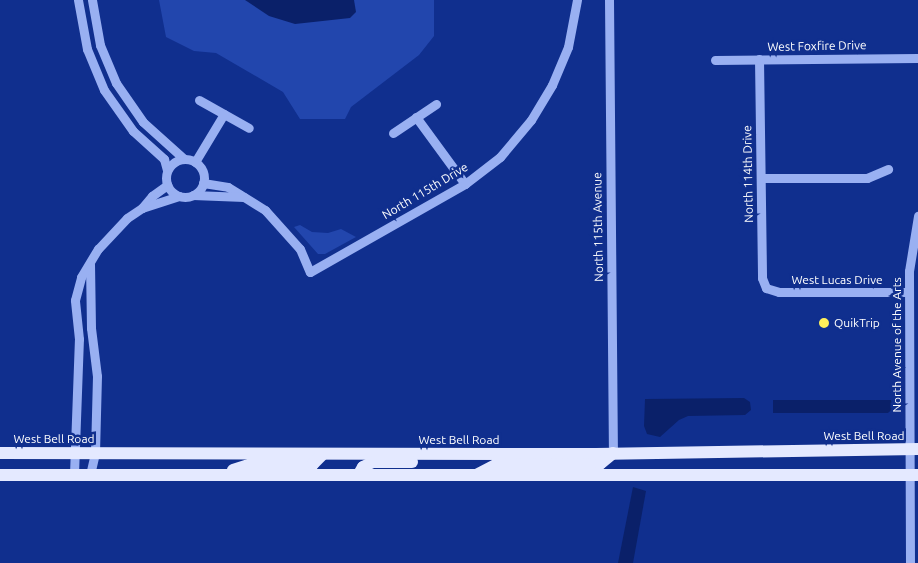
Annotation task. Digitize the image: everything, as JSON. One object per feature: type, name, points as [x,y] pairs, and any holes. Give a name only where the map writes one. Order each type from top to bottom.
[{"type":"main road","name":"West Bell Road","points":[[0,453],[613,453],[914,449]]},
{"type":"main road","points":[[359,474],[363,467],[373,462],[436,462],[458,453]]},
{"type":"main road","points":[[475,475],[496,465],[600,464],[613,453]]},
{"type":"main road","points":[[219,474],[251,464],[313,464],[323,454]]},
{"type":"main road","points":[[0,475],[914,475]]},
{"type":"street","points":[[78,0],[87,49],[104,90],[133,131],[164,159],[167,170],[167,186]]},
{"type":"street","points":[[92,0],[100,45],[116,83],[144,122],[183,158],[195,162],[203,171],[203,183],[192,195]]},
{"type":"street","name":"North 115th Drive","points":[[247,198],[283,228],[300,249],[310,272],[465,184],[500,157],[531,120],[560,68],[568,47],[577,0]]},
{"type":"street","name":"North 115th Avenue","points":[[609,0],[613,453]]},
{"type":"street","name":"West Foxfire Drive","points":[[715,60],[918,58]]},
{"type":"street","name":"North 114th Drive","points":[[760,59],[762,278],[766,288]]},
{"type":"street","points":[[199,100],[248,128]]},
{"type":"street","points":[[393,133],[436,104]]},
{"type":"street","points":[[195,162],[224,114]]},
{"type":"street","points":[[416,117],[465,184]]},
{"type":"street","points":[[167,170],[174,162],[183,158]]},
{"type":"street","points":[[761,178],[867,178],[888,169]]},
{"type":"street","points":[[203,183],[228,187],[247,198]]},
{"type":"street","points":[[167,186],[179,196]]},
{"type":"street","points":[[74,474],[79,339],[75,300],[81,277],[111,232],[142,208],[152,196],[167,186]]},
{"type":"street","points":[[142,208],[179,196],[247,198]]},
{"type":"street","name":"North Avenue of the Arts","points":[[910,563],[914,449],[910,412],[909,292],[910,258],[918,216]]},
{"type":"street","points":[[90,264],[91,328],[97,376],[96,453],[90,475]]},
{"type":"street","name":"West Lucas Drive","points":[[766,288],[779,292],[909,292]]},
{"type":"shaded area","points":[[159,0],[434,0],[434,36],[419,55],[351,107],[345,119],[300,119],[283,92],[216,53],[194,51],[166,37]]},
{"type":"shaded area","points":[[245,0],[354,0],[356,12],[350,18],[295,24],[269,16]]},
{"type":"shaded area","points":[[300,225],[312,232],[328,233],[341,229],[356,237],[325,254],[318,254],[294,227]]},
{"type":"shaded area","points":[[744,398],[750,402],[751,410],[745,415],[688,416],[679,420],[660,437],[647,434],[644,426],[645,399]]},
{"type":"shaded area","points":[[773,400],[891,400],[893,410],[891,413],[773,413]]},
{"type":"shaded area","points":[[633,487],[646,491],[633,563],[618,563]]},
{"type":"place","name":"QuikTrip","points":[[824,323]]}]
